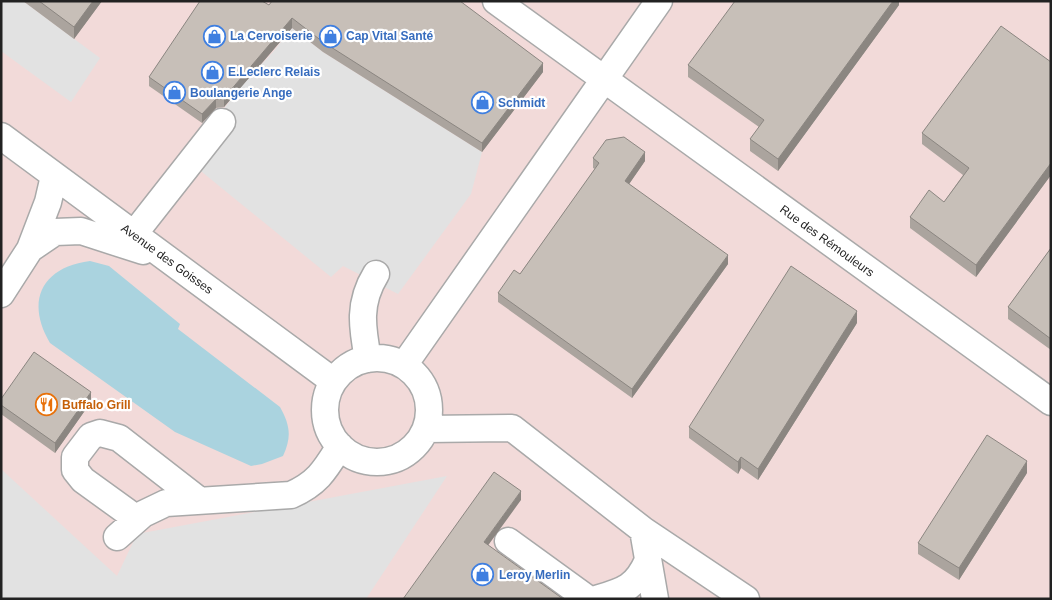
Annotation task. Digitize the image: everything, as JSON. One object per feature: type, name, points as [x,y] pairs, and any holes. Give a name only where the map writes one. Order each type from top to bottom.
[{"type":"street","name":"Rue des Rémouleurs","points":[[496,1],[1051,402]]},
{"type":"street","points":[[404,365],[660,1]]},
{"type":"street","points":[[134,234],[222,122]]},
{"type":"street","name":"Avenue des Goisses","points":[[1,136],[333,381]]},
{"type":"street","points":[[1,294],[30,249],[48,202],[54,176]]},
{"type":"street","points":[[30,249],[55,232],[81,230],[170,261]]},
{"type":"street","points":[[368,359],[361,319],[367,288],[376,274]]},
{"type":"street","points":[[385,358],[404,365],[416,374],[424,386],[428,400],[429,415],[426,429],[417,443],[404,454],[388,461],[370,461],[354,456],[340,446],[330,432],[325,415],[326,397],[333,381],[345,368],[361,360],[385,358]]},
{"type":"street","points":[[426,429],[512,428],[643,530],[746,599]]},
{"type":"street","points":[[137,519],[84,480],[75,470],[75,458],[91,436],[100,432],[119,438],[200,501]]},
{"type":"street","points":[[117,537],[143,514],[166,504],[291,495],[308,487],[322,475],[340,446]]},
{"type":"street","points":[[643,530],[656,599]]},
{"type":"street","points":[[508,541],[588,599]]},
{"type":"street","points":[[596,599],[622,591],[633,585],[642,574],[648,560]]},
{"type":"shaded area","points":[[1,1],[1051,1],[1051,599],[1,599]]},
{"type":"shaded area","points":[[1,1],[23,1],[100,58],[71,102],[1,51]]},
{"type":"shaded area","points":[[292,28],[323,52],[482,152],[471,194],[398,294],[343,266],[331,277],[186,159],[241,86],[273,52]]},
{"type":"shaded area","points":[[1,469],[117,576],[137,534],[447,476],[366,599],[1,599]]},
{"type":"water","points":[[90,261],[109,266],[180,324],[178,329],[280,407],[289,431],[288,443],[283,456],[251,466],[175,432],[50,343],[39,313],[39,300],[43,288],[60,270]]},
{"type":"building","points":[[39,1],[93,1],[74,27]]},
{"type":"building","points":[[200,1],[262,1],[269,5],[272,1],[460,1],[543,63],[482,143],[323,42],[292,18],[224,98],[216,99],[202,114],[149,77]]},
{"type":"building","points":[[735,1],[893,1],[778,159],[750,139],[764,120],[688,65]]},
{"type":"building","points":[[1001,26],[1051,62],[1051,163],[976,265],[910,217],[929,190],[944,202],[969,168],[922,133]]},
{"type":"building","points":[[624,137],[645,152],[625,181],[728,255],[632,389],[498,293],[514,270],[520,274],[599,163],[593,158],[606,140]]},
{"type":"building","points":[[1051,248],[1051,339],[1008,307]]},
{"type":"building","points":[[791,266],[857,311],[758,469],[741,457],[738,462],[689,427]]},
{"type":"building","name":"Buffalo Grill","points":[[34,352],[91,392],[55,443],[1,405],[1,399]]},
{"type":"building","points":[[987,435],[1027,461],[959,568],[918,543]]},
{"type":"building","points":[[494,472],[521,491],[484,542],[563,599],[403,599]]},
{"type":"place","name":"La Cervoiserie","points":[[214,36]]},
{"type":"place","name":"Cap Vital Santé","points":[[330,36]]},
{"type":"place","name":"E.Leclerc Relais","points":[[212,72]]},
{"type":"place","name":"Boulangerie Ange","points":[[174,93]]},
{"type":"place","name":"Schmidt","points":[[482,103]]},
{"type":"place","name":"Buffalo Grill","points":[[46,405]]},
{"type":"place","name":"Leroy Merlin","points":[[483,575]]}]
